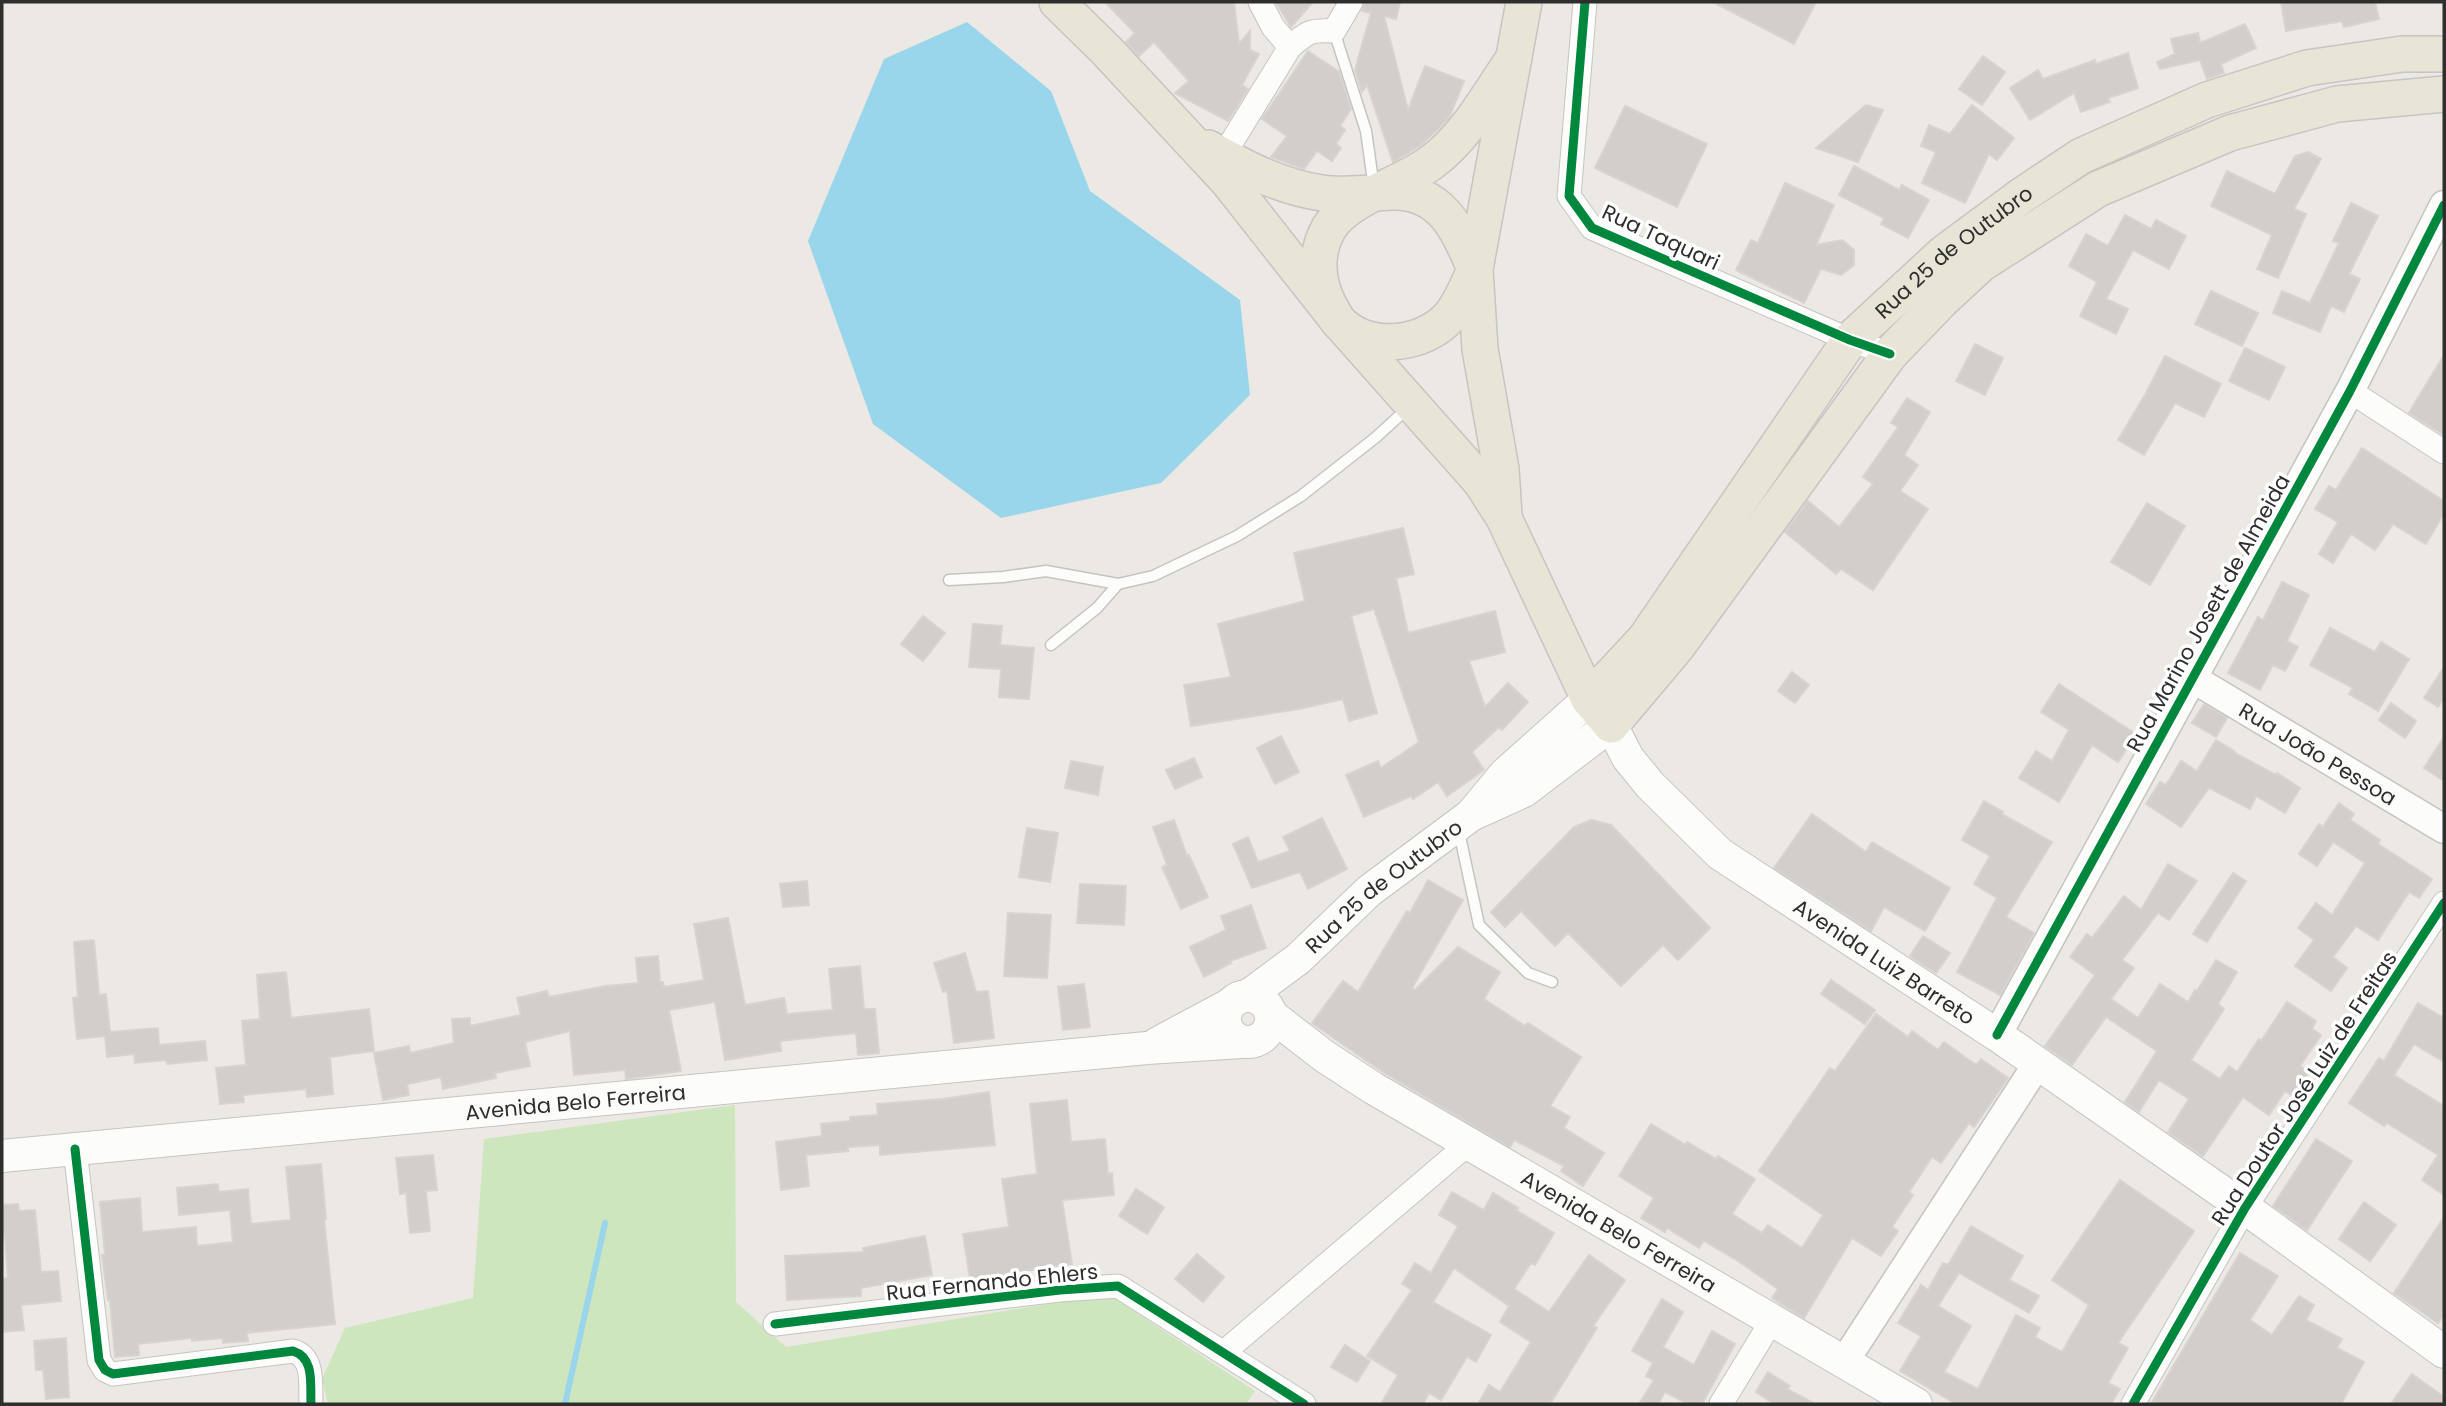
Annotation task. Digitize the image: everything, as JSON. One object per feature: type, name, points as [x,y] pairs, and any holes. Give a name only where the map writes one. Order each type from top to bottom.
[{"type":"main road","points":[[1057,2],[1227,180],[1339,322],[1372,339],[1389,342],[1404,342],[1437,328],[1460,302],[1475,269],[1524,2]]},
{"type":"main road","name":"Rua 25 de Outubro","points":[[1600,712],[1645,639],[1850,340],[1944,253],[2081,156],[2207,100],[2307,68],[2402,54],[2444,54]]},
{"type":"main road","points":[[1339,322],[1323,294],[1319,279],[1319,260],[1328,230],[1343,211],[1431,163],[1455,142],[1514,58]]},
{"type":"main road","name":"Rua 25 de Outubro","points":[[1253,1018],[1298,959],[1369,891],[1464,820],[1505,774],[1600,712],[1676,648],[1890,354],[1981,264],[2098,189],[2230,132],[2337,104],[2444,94]]},
{"type":"main road","points":[[1187,136],[1288,187],[1324,194],[1408,194],[1437,206],[1450,218],[1459,230],[1475,269],[1480,349],[1501,469],[1504,519]]},
{"type":"main road","points":[[2081,156],[2098,189]]},
{"type":"main road","name":"Avenida Luiz Barreto","points":[[1339,322],[1481,482],[1504,519],[1600,712],[1628,758],[1720,854],[2038,1063],[2444,1352]]},
{"type":"main road","name":"Avenida Belo Ferreira","points":[[2,1156],[1147,1048],[1253,1018],[1324,1056],[1468,1144],[1916,1404]]},
{"type":"street","points":[[1260,2],[1273,27],[1290,47]]},
{"type":"street","points":[[1223,156],[1290,47],[1315,30],[1334,31],[1351,2]]},
{"type":"street","name":"Rua Taquari","points":[[1585,2],[1569,196],[1592,228],[1850,340],[1890,354]]},
{"type":"street","name":"Rua Marino Josett de Almeida","points":[[1997,1035],[2350,391],[2444,205]]},
{"type":"street","points":[[2350,391],[2444,452]]},
{"type":"street","name":"Rua João Pessoa","points":[[2192,678],[2444,829]]},
{"type":"street","name":"Rua Doutor José Luiz de Freitas","points":[[2133,1404],[2245,1208],[2444,903]]},
{"type":"street","points":[[1844,1362],[2038,1063]]},
{"type":"street","points":[[1224,1352],[1468,1144]]},
{"type":"street","points":[[75,1149],[99,1360],[104,1370],[113,1374],[293,1351],[302,1354],[308,1361],[311,1404]]},
{"type":"street","name":"Rua Fernando Ehlers","points":[[775,1324],[1060,1290],[1118,1286],[1304,1404]]},
{"type":"street","points":[[1721,1404],[1771,1322]]},
{"type":"lane","points":[[1334,31],[1366,131],[1375,194]]},
{"type":"lane","points":[[949,580],[1046,571],[1118,584],[1153,576],[1237,536],[1301,496],[1375,438],[1413,404]]},
{"type":"lane","points":[[1051,645],[1097,608],[1118,584]]},
{"type":"lane","points":[[1464,820],[1479,925],[1528,973],[1552,982]]},
{"type":"green space","points":[[735,1105],[736,1302],[786,1347],[1108,1294],[1255,1391],[1246,1404],[328,1404],[322,1379],[345,1328],[473,1298],[484,1139]]},
{"type":"water","points":[[967,22],[1051,91],[1090,191],[1240,300],[1250,395],[1161,483],[1001,518],[873,424],[808,241],[884,59]]},
{"type":"building","points":[[1105,2],[1234,2],[1239,44],[1250,31],[1250,50],[1259,54],[1242,85],[1248,89],[1228,121],[1175,93],[1189,81],[1154,42],[1139,56],[1126,42],[1135,33]]},
{"type":"building","points":[[1276,2],[1313,2],[1291,27]]},
{"type":"building","points":[[1365,2],[1400,2],[1396,19],[1384,16],[1408,110],[1425,66],[1464,81],[1450,116],[1420,146],[1393,162],[1367,85],[1362,92],[1355,70],[1371,13],[1362,11]]},
{"type":"building","points":[[1713,2],[1816,2],[1794,44]]},
{"type":"building","points":[[2281,2],[2375,2],[2379,19],[2344,27],[2342,21],[2286,31]]},
{"type":"building","points":[[2245,24],[2256,48],[2221,64],[2224,73],[2207,79],[2200,60],[2160,69],[2157,62],[2175,54],[2171,39],[2198,33],[2200,43]]},
{"type":"building","points":[[1308,51],[1339,72],[1351,109],[1340,126],[1345,130],[1336,144],[1341,148],[1332,161],[1317,151],[1304,169],[1271,157],[1287,136],[1262,119]]},
{"type":"building","points":[[2128,53],[2138,88],[2108,98],[2110,102],[2081,112],[2074,93],[2030,120],[2010,88],[2038,70],[2043,79],[2095,60],[2096,64]]},
{"type":"building","points":[[1983,56],[2005,72],[1982,105],[1959,89]]},
{"type":"building","points":[[1866,105],[1883,110],[1858,162],[1816,148]]},
{"type":"building","points":[[1972,105],[2014,138],[1997,160],[1989,154],[1965,203],[1922,183],[1936,152],[1921,146],[1929,125],[1950,134]]},
{"type":"building","points":[[1625,106],[1707,144],[1677,207],[1595,168]]},
{"type":"building","points":[[2308,152],[2321,159],[2294,209],[2306,214],[2278,278],[2257,269],[2272,235],[2211,206],[2227,171],[2275,194],[2295,156]]},
{"type":"building","points":[[1854,166],[1899,190],[1902,185],[1929,200],[1908,238],[1881,224],[1884,218],[1839,195]]},
{"type":"building","points":[[1785,183],[1834,205],[1816,245],[1842,240],[1854,250],[1854,265],[1841,275],[1821,269],[1804,303],[1736,270],[1751,240],[1758,243]]},
{"type":"building","points":[[2351,203],[2378,216],[2349,274],[2360,279],[2344,312],[2331,306],[2320,332],[2273,313],[2282,291],[2310,303],[2339,243],[2333,241]]},
{"type":"building","points":[[2125,215],[2151,229],[2156,220],[2186,236],[2169,269],[2133,250],[2106,299],[2128,309],[2116,334],[2080,316],[2097,282],[2069,266],[2086,234],[2108,246]]},
{"type":"building","points":[[2211,291],[2258,313],[2242,346],[2195,324]]},
{"type":"building","points":[[1975,344],[2003,358],[1985,395],[1956,381]]},
{"type":"building","points":[[2245,348],[2285,367],[2269,400],[2229,381]]},
{"type":"building","points":[[2444,355],[2444,435],[2409,413]]},
{"type":"building","points":[[2165,356],[2221,384],[2204,417],[2175,403],[2144,455],[2118,440]]},
{"type":"building","points":[[1907,398],[1930,412],[1904,455],[1918,465],[1900,491],[1928,509],[1873,590],[1841,569],[1836,574],[1785,532],[1808,501],[1839,527],[1873,484],[1863,477],[1898,427],[1891,423]]},
{"type":"building","points":[[2362,448],[2444,501],[2444,513],[2426,544],[2393,524],[2375,550],[2351,534],[2333,563],[2319,554],[2338,522],[2315,509],[2329,486],[2336,490]]},
{"type":"building","points":[[2147,503],[2185,526],[2150,585],[2111,562]]},
{"type":"building","points":[[1403,528],[1414,574],[1396,578],[1408,633],[1495,611],[1505,652],[1469,661],[1485,707],[1508,683],[1528,702],[1502,730],[1499,727],[1472,752],[1484,770],[1447,796],[1438,782],[1413,799],[1411,796],[1364,817],[1346,775],[1378,761],[1381,768],[1419,742],[1374,609],[1351,616],[1377,713],[1349,721],[1343,699],[1299,709],[1191,726],[1184,685],[1231,677],[1218,624],[1305,601],[1294,553]]},
{"type":"building","points":[[2282,582],[2309,595],[2287,641],[2298,647],[2285,671],[2273,665],[2260,690],[2228,673],[2258,617],[2263,620]]},
{"type":"building","points":[[923,616],[945,633],[923,661],[901,644]]},
{"type":"building","points":[[973,624],[1002,626],[1000,645],[1034,648],[1029,699],[999,697],[1001,669],[969,667]]},
{"type":"building","points":[[2330,628],[2375,652],[2381,642],[2409,659],[2378,711],[2349,694],[2353,688],[2310,665]]},
{"type":"building","points":[[2444,667],[2444,698],[2438,707],[2424,698]]},
{"type":"building","points":[[1792,672],[1809,685],[1795,703],[1778,691]]},
{"type":"building","points":[[2059,684],[2136,734],[2118,762],[2092,745],[2059,802],[2019,778],[2036,751],[2052,761],[2069,730],[2041,712]]},
{"type":"building","points":[[2391,703],[2416,721],[2405,738],[2379,720]]},
{"type":"building","points":[[2204,704],[2227,718],[2216,737],[2192,723]]},
{"type":"building","points":[[1281,736],[1299,772],[1275,784],[1257,748]]},
{"type":"building","points":[[2444,737],[2444,781],[2424,768]]},
{"type":"building","points":[[2216,740],[2300,788],[2285,813],[2256,796],[2250,809],[2209,788],[2181,827],[2146,804],[2160,782],[2166,785],[2181,761],[2197,771]]},
{"type":"building","points":[[1194,758],[1202,777],[1175,789],[1166,770]]},
{"type":"building","points":[[1071,761],[1103,767],[1098,795],[1065,788]]},
{"type":"building","points":[[1984,801],[2052,842],[2006,917],[2034,933],[2000,995],[1957,972],[1997,898],[1974,884],[1990,856],[1962,840]]},
{"type":"building","points":[[2339,803],[2354,814],[2350,820],[2380,840],[2378,844],[2432,879],[2419,898],[2409,892],[2378,940],[2356,926],[2333,957],[2347,968],[2331,991],[2295,966],[2314,940],[2298,928],[2316,903],[2332,915],[2365,863],[2333,842],[2317,866],[2299,854],[2319,824],[2323,827]]},
{"type":"building","points":[[1812,814],[1866,852],[1872,842],[1950,888],[1925,931],[1884,907],[1871,931],[1774,868]]},
{"type":"building","points":[[1322,818],[1347,869],[1308,889],[1300,872],[1252,888],[1233,844],[1248,837],[1258,862],[1290,851],[1283,837]]},
{"type":"building","points":[[1174,820],[1187,856],[1189,855],[1208,897],[1181,909],[1162,867],[1167,865],[1153,827]]},
{"type":"building","points":[[1591,820],[1611,825],[1710,928],[1678,960],[1663,945],[1621,986],[1568,933],[1555,946],[1521,911],[1505,927],[1491,912],[1574,827]]},
{"type":"building","points":[[1027,828],[1058,833],[1050,882],[1019,877]]},
{"type":"building","points":[[2168,864],[2197,881],[2169,920],[2158,913],[2122,960],[2134,968],[2111,999],[2138,1018],[2160,984],[2188,1002],[2216,960],[2237,972],[2218,1004],[2224,1009],[2191,1060],[2220,1079],[2229,1066],[2237,1072],[2287,1002],[2316,1021],[2312,1029],[2321,1035],[2300,1066],[2309,1073],[2293,1096],[2285,1091],[2269,1115],[2243,1097],[2203,1156],[2168,1132],[2189,1099],[2159,1080],[2139,1112],[2125,1102],[2157,1051],[2106,1017],[2072,1065],[2045,1046],[2095,975],[2070,957],[2087,934],[2092,938],[2124,896],[2141,910]]},
{"type":"building","points":[[2233,873],[2246,881],[2207,942],[2193,934]]},
{"type":"building","points":[[1428,880],[1463,900],[1412,988],[1415,990],[1458,947],[1500,972],[1484,999],[1525,1026],[1528,1023],[1581,1057],[1550,1106],[1570,1117],[1564,1128],[1604,1153],[1583,1186],[1561,1171],[1564,1166],[1514,1140],[1510,1147],[1383,1072],[1312,1023],[1343,981],[1358,992],[1407,911],[1410,913]]},
{"type":"building","points":[[807,881],[809,905],[783,907],[780,884]]},
{"type":"building","points":[[1080,884],[1126,886],[1124,925],[1077,923]]},
{"type":"building","points":[[1251,905],[1266,948],[1230,961],[1231,963],[1204,977],[1190,947],[1226,930],[1221,916]]},
{"type":"building","points":[[1008,913],[1051,915],[1047,978],[1004,976]]},
{"type":"building","points":[[728,918],[745,1005],[784,998],[787,1014],[833,1010],[829,969],[860,966],[864,1009],[875,1009],[879,1053],[858,1055],[856,1033],[780,1041],[781,1051],[725,1060],[715,1002],[669,1010],[681,1071],[626,1079],[625,1070],[574,1075],[570,1031],[525,1042],[530,1066],[495,1073],[496,1078],[443,1089],[441,1077],[407,1084],[409,1095],[383,1100],[374,1053],[409,1046],[410,1053],[454,1043],[452,1019],[470,1018],[470,1026],[521,1015],[517,998],[547,991],[549,997],[638,983],[636,958],[658,956],[660,982],[663,982],[664,987],[704,980],[694,924]]},
{"type":"building","points":[[1923,936],[1950,953],[1936,973],[1910,956]]},
{"type":"building","points":[[94,940],[99,995],[106,994],[110,1032],[158,1028],[159,1045],[205,1041],[207,1060],[167,1064],[166,1060],[135,1063],[134,1054],[107,1057],[105,1036],[77,1039],[73,998],[78,997],[74,942]]},
{"type":"building","points":[[965,953],[976,992],[988,991],[994,1038],[954,1043],[947,991],[943,992],[934,963]]},
{"type":"building","points":[[286,972],[291,1018],[369,1009],[374,1051],[330,1057],[333,1094],[307,1097],[306,1089],[243,1095],[244,1102],[220,1104],[216,1068],[246,1065],[242,1021],[260,1019],[257,975]]},
{"type":"building","points":[[1831,980],[1875,1010],[1865,1024],[1821,994]]},
{"type":"building","points":[[1084,984],[1090,1027],[1063,1030],[1058,987]]},
{"type":"building","points":[[2418,1003],[2444,1018],[2444,1062],[2414,1044],[2394,1075],[2444,1106],[2444,1195],[2422,1180],[2438,1155],[2387,1123],[2384,1126],[2349,1103],[2379,1058],[2384,1061]]},
{"type":"building","points":[[1876,1014],[1908,1037],[1912,1031],[1938,1050],[1944,1042],[1976,1065],[1981,1059],[2008,1078],[1974,1127],[1969,1123],[1941,1163],[1932,1157],[1909,1192],[1913,1195],[1892,1227],[1898,1231],[1881,1256],[1852,1238],[1804,1318],[1772,1298],[1778,1289],[1738,1261],[1704,1241],[1699,1248],[1667,1228],[1665,1232],[1641,1218],[1654,1198],[1619,1176],[1651,1124],[1686,1145],[1687,1142],[1716,1159],[1718,1156],[1755,1179],[1732,1214],[1762,1233],[1768,1225],[1802,1248],[1823,1215],[1759,1171],[1830,1068],[1835,1071]]},
{"type":"building","points":[[989,1092],[995,1145],[880,1155],[880,1145],[848,1147],[848,1151],[806,1155],[809,1186],[781,1190],[776,1142],[822,1136],[821,1124],[850,1121],[850,1117],[878,1115],[877,1104]]},
{"type":"building","points":[[1067,1100],[1071,1142],[1105,1139],[1108,1174],[1112,1173],[1114,1195],[1062,1200],[1072,1264],[970,1279],[963,1234],[1009,1227],[1002,1179],[1037,1174],[1030,1104]]},
{"type":"building","points":[[2316,1139],[2352,1161],[2307,1230],[2273,1206]]},
{"type":"building","points":[[433,1155],[437,1190],[426,1191],[430,1231],[410,1233],[406,1193],[400,1194],[396,1158]]},
{"type":"building","points":[[321,1164],[335,1324],[247,1333],[248,1341],[223,1343],[223,1338],[192,1341],[192,1338],[138,1344],[139,1355],[115,1357],[110,1300],[102,1255],[105,1255],[100,1202],[140,1198],[142,1232],[196,1227],[197,1246],[233,1242],[230,1210],[179,1215],[177,1188],[218,1184],[219,1192],[248,1189],[251,1224],[291,1220],[286,1167]]},
{"type":"building","points":[[2120,1180],[2194,1231],[2118,1343],[2128,1348],[2108,1383],[2120,1389],[2111,1404],[1956,1404],[1900,1371],[1921,1336],[1898,1323],[1921,1285],[1928,1290],[1943,1263],[1948,1265],[1971,1226],[2023,1256],[2009,1280],[2039,1296],[2029,1313],[1959,1273],[1938,1306],[1971,1326],[1944,1372],[1978,1389],[2016,1315],[2040,1328],[2035,1337],[2062,1352],[2089,1305],[2052,1280]]},
{"type":"building","points":[[1136,1189],[1164,1207],[1147,1234],[1119,1216]]},
{"type":"building","points":[[1452,1192],[1484,1210],[1493,1193],[1554,1233],[1535,1265],[1531,1263],[1514,1289],[1549,1312],[1589,1255],[1625,1280],[1593,1326],[1597,1328],[1550,1404],[1478,1404],[1489,1385],[1500,1392],[1531,1342],[1500,1322],[1509,1306],[1454,1268],[1433,1302],[1491,1335],[1476,1362],[1467,1357],[1441,1400],[1429,1393],[1423,1404],[1381,1404],[1398,1375],[1367,1356],[1412,1290],[1402,1284],[1415,1263],[1431,1273],[1458,1226],[1439,1215]]},
{"type":"building","points":[[2364,1202],[2396,1225],[2370,1261],[2339,1239]]},
{"type":"building","points":[[18,1204],[19,1211],[35,1210],[41,1272],[58,1271],[61,1301],[21,1305],[24,1330],[2,1332],[2,1279],[8,1278],[5,1237],[2,1237],[2,1205]]},
{"type":"building","points":[[2444,1217],[2444,1314],[2438,1323],[2394,1293]]},
{"type":"building","points":[[925,1236],[932,1275],[861,1288],[861,1296],[787,1300],[785,1256],[864,1252],[863,1248]]},
{"type":"building","points":[[2240,1253],[2278,1276],[2250,1320],[2272,1335],[2299,1296],[2314,1305],[2306,1320],[2342,1339],[2337,1348],[2364,1362],[2341,1404],[2151,1404]]},
{"type":"building","points":[[1197,1254],[1224,1277],[1203,1302],[1175,1279]]},
{"type":"building","points":[[1662,1299],[1683,1312],[1663,1347],[1694,1365],[1712,1331],[1735,1344],[1702,1404],[1688,1404],[1665,1392],[1658,1404],[1639,1404],[1654,1380],[1646,1376],[1653,1363],[1632,1351]]},
{"type":"building","points":[[66,1338],[69,1397],[46,1399],[43,1370],[36,1370],[34,1341]]},
{"type":"building","points":[[1345,1345],[1370,1361],[1357,1382],[1331,1367]]},
{"type":"building","points":[[1768,1372],[1790,1386],[1787,1389],[1815,1404],[1774,1404],[1756,1392]]},
{"type":"building","points":[[2412,1374],[2444,1397],[2444,1404],[2391,1404]]},
{"type":"waterway","points":[[565,1404],[605,1223]]},
{"type":"cycle path","points":[[1585,2],[1569,196],[1592,228],[1850,340],[1890,354]]},
{"type":"cycle path","points":[[1997,1035],[2350,391],[2444,205]]},
{"type":"cycle path","points":[[2133,1404],[2245,1208],[2444,903]]},
{"type":"cycle path","points":[[75,1149],[99,1360],[105,1370],[113,1374],[293,1351],[300,1354],[308,1366],[311,1404]]},
{"type":"cycle path","points":[[775,1324],[1060,1290],[1118,1286],[1304,1404]]}]
